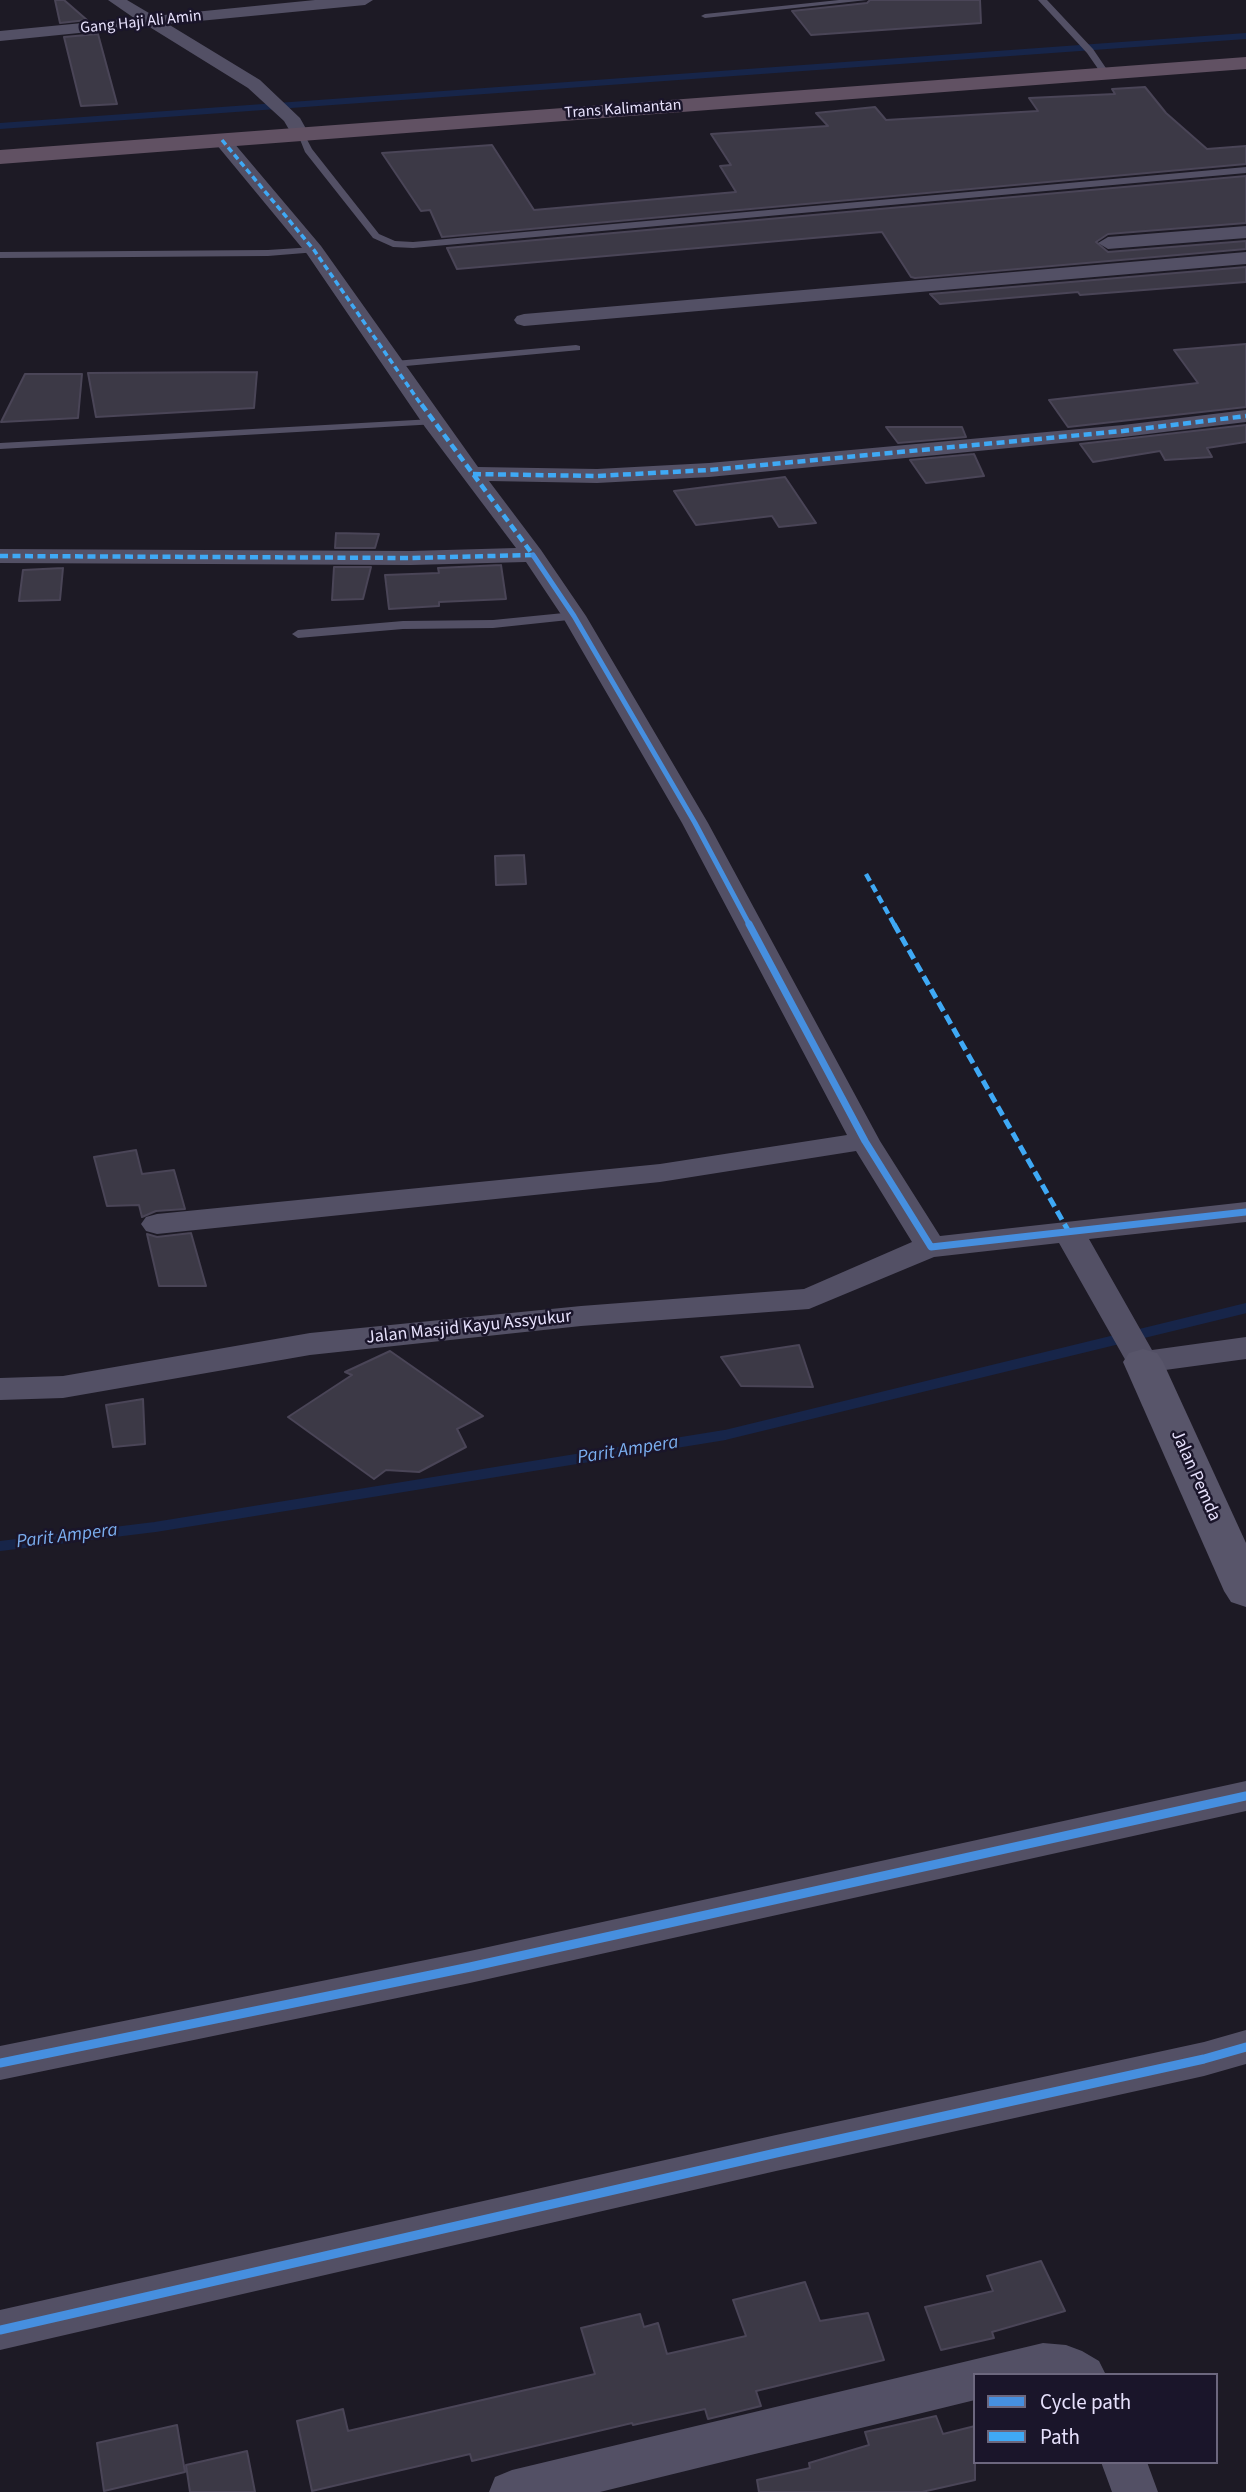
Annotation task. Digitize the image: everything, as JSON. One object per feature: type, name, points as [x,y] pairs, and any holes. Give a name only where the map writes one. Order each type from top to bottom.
[{"type":"highway","name":"Trans Kalimantan","points":[[0,157],[1246,62]]},
{"type":"street","points":[[117,0],[254,84],[281,107],[300,134]]},
{"type":"street","name":"Gang Haji Ali Amin","points":[[0,36],[365,0]]},
{"type":"street","points":[[222,140],[314,250],[433,422],[533,555],[574,616],[695,822],[865,1141],[931,1246]]},
{"type":"street","points":[[1108,243],[1246,232]]},
{"type":"street","points":[[524,320],[1246,258]]},
{"type":"street","points":[[473,474],[597,475],[722,469],[1123,431],[1246,416]]},
{"type":"street","points":[[0,556],[411,558],[533,555]]},
{"type":"street","points":[[157,1224],[635,1175],[865,1141]]},
{"type":"street","name":"Jalan Masjid Kayu Assyukur","points":[[0,1389],[63,1387],[310,1344],[581,1316],[808,1299],[931,1246],[1246,1212]]},
{"type":"street","points":[[1069,1232],[1114,1312],[1153,1356],[1246,1348]]},
{"type":"street","name":"Jalan Pemda","points":[[1153,1356],[1246,1591]]},
{"type":"street","points":[[0,2063],[470,1967],[1246,1796]]},
{"type":"street","points":[[0,2330],[776,2153],[1204,2059],[1246,2047]]},
{"type":"street","points":[[1001,2373],[1043,2362],[1066,2365],[1080,2373]]},
{"type":"street","points":[[512,2492],[973,2379]]},
{"type":"street","points":[[1125,2464],[1135,2492]]},
{"type":"lane","points":[[705,16],[863,0]]},
{"type":"lane","points":[[1042,0],[1086,48],[1105,74]]},
{"type":"lane","points":[[300,134],[308,150],[376,236],[393,244],[413,245],[1246,170]]},
{"type":"lane","points":[[0,255],[268,253],[314,250]]},
{"type":"lane","points":[[394,364],[576,348]]},
{"type":"lane","points":[[0,446],[433,422]]},
{"type":"lane","points":[[298,635],[403,625],[493,624],[574,616]]},
{"type":"building","points":[[55,0],[64,0],[87,20],[60,23]]},
{"type":"building","points":[[870,0],[980,0],[981,23],[811,35],[792,11],[867,3]]},
{"type":"building","points":[[98,34],[117,104],[81,106],[64,37]]},
{"type":"building","points":[[1145,87],[1166,113],[1207,149],[1246,146],[1246,164],[442,237],[430,210],[421,211],[382,153],[492,145],[534,210],[736,192],[720,166],[731,165],[711,134],[828,126],[816,113],[875,107],[886,120],[1038,111],[1029,98],[1115,94],[1112,89]]},
{"type":"building","points":[[1246,176],[1246,223],[1108,234],[1096,242],[1108,252],[1246,241],[1246,249],[915,278],[911,277],[882,232],[457,269],[447,248]]},
{"type":"building","points":[[1246,267],[1246,282],[940,304],[930,294]]},
{"type":"building","points":[[1246,344],[1246,407],[1068,427],[1049,400],[1198,383],[1174,350]]},
{"type":"building","points":[[257,372],[254,408],[96,417],[88,373]]},
{"type":"building","points":[[25,374],[82,374],[78,418],[1,422]]},
{"type":"building","points":[[1246,425],[1246,442],[1207,448],[1212,457],[1165,460],[1160,451],[1093,462],[1080,444]]},
{"type":"building","points":[[886,427],[962,427],[966,437],[898,443]]},
{"type":"building","points":[[974,454],[984,476],[926,483],[910,460]]},
{"type":"building","points":[[785,477],[816,523],[779,527],[772,516],[696,525],[674,491]]},
{"type":"building","points":[[336,533],[379,534],[375,548],[335,548]]},
{"type":"building","points":[[501,565],[506,599],[439,602],[439,606],[389,609],[385,575],[439,573],[438,568]]},
{"type":"building","points":[[334,567],[371,567],[363,599],[332,600]]},
{"type":"building","points":[[63,568],[60,600],[19,601],[23,570]]},
{"type":"building","points":[[524,855],[526,884],[496,885],[495,856]]},
{"type":"building","points":[[136,1150],[142,1174],[174,1170],[185,1209],[156,1211],[142,1217],[139,1205],[107,1206],[94,1157]]},
{"type":"building","points":[[191,1233],[206,1286],[159,1286],[147,1234],[157,1237]]},
{"type":"building","points":[[799,1345],[813,1387],[741,1386],[721,1357]]},
{"type":"building","points":[[390,1351],[483,1416],[457,1429],[466,1447],[419,1472],[386,1470],[374,1479],[288,1417],[352,1375],[345,1372]]},
{"type":"building","points":[[143,1399],[145,1444],[113,1447],[106,1405]]},
{"type":"building","points":[[1041,2261],[1065,2311],[992,2332],[994,2338],[941,2350],[925,2307],[993,2291],[987,2276]]},
{"type":"building","points":[[805,2282],[820,2321],[868,2313],[884,2360],[756,2391],[761,2406],[708,2419],[705,2409],[633,2425],[632,2423],[472,2461],[470,2454],[312,2491],[297,2421],[343,2409],[348,2431],[595,2374],[581,2328],[640,2314],[644,2327],[658,2323],[667,2354],[746,2336],[733,2300]]},
{"type":"building","points":[[936,2416],[943,2434],[973,2426],[975,2480],[922,2492],[759,2492],[757,2480],[810,2468],[809,2463],[869,2445],[865,2432]]},
{"type":"building","points":[[177,2425],[185,2472],[104,2491],[97,2443]]},
{"type":"building","points":[[247,2451],[255,2492],[190,2492],[186,2465]]},
{"type":"waterway","points":[[0,126],[1246,36]]},
{"type":"waterway","name":"Parit Ampera","points":[[0,1546],[155,1527],[725,1435],[1246,1308]]},
{"type":"marked path","points":[[0,556],[411,558],[533,555],[433,422],[314,250],[222,140]]},
{"type":"marked path","points":[[473,474],[597,476],[709,470],[1123,431],[1246,416]]},
{"type":"marked path","points":[[866,874],[1069,1232]]},
{"type":"cycle path","points":[[533,555],[574,616],[695,823],[865,1141],[931,1247],[1246,1212]]},
{"type":"cycle path","points":[[0,2063],[470,1967],[1246,1796]]},
{"type":"cycle path","points":[[0,2330],[776,2153],[1204,2059],[1246,2047]]}]
